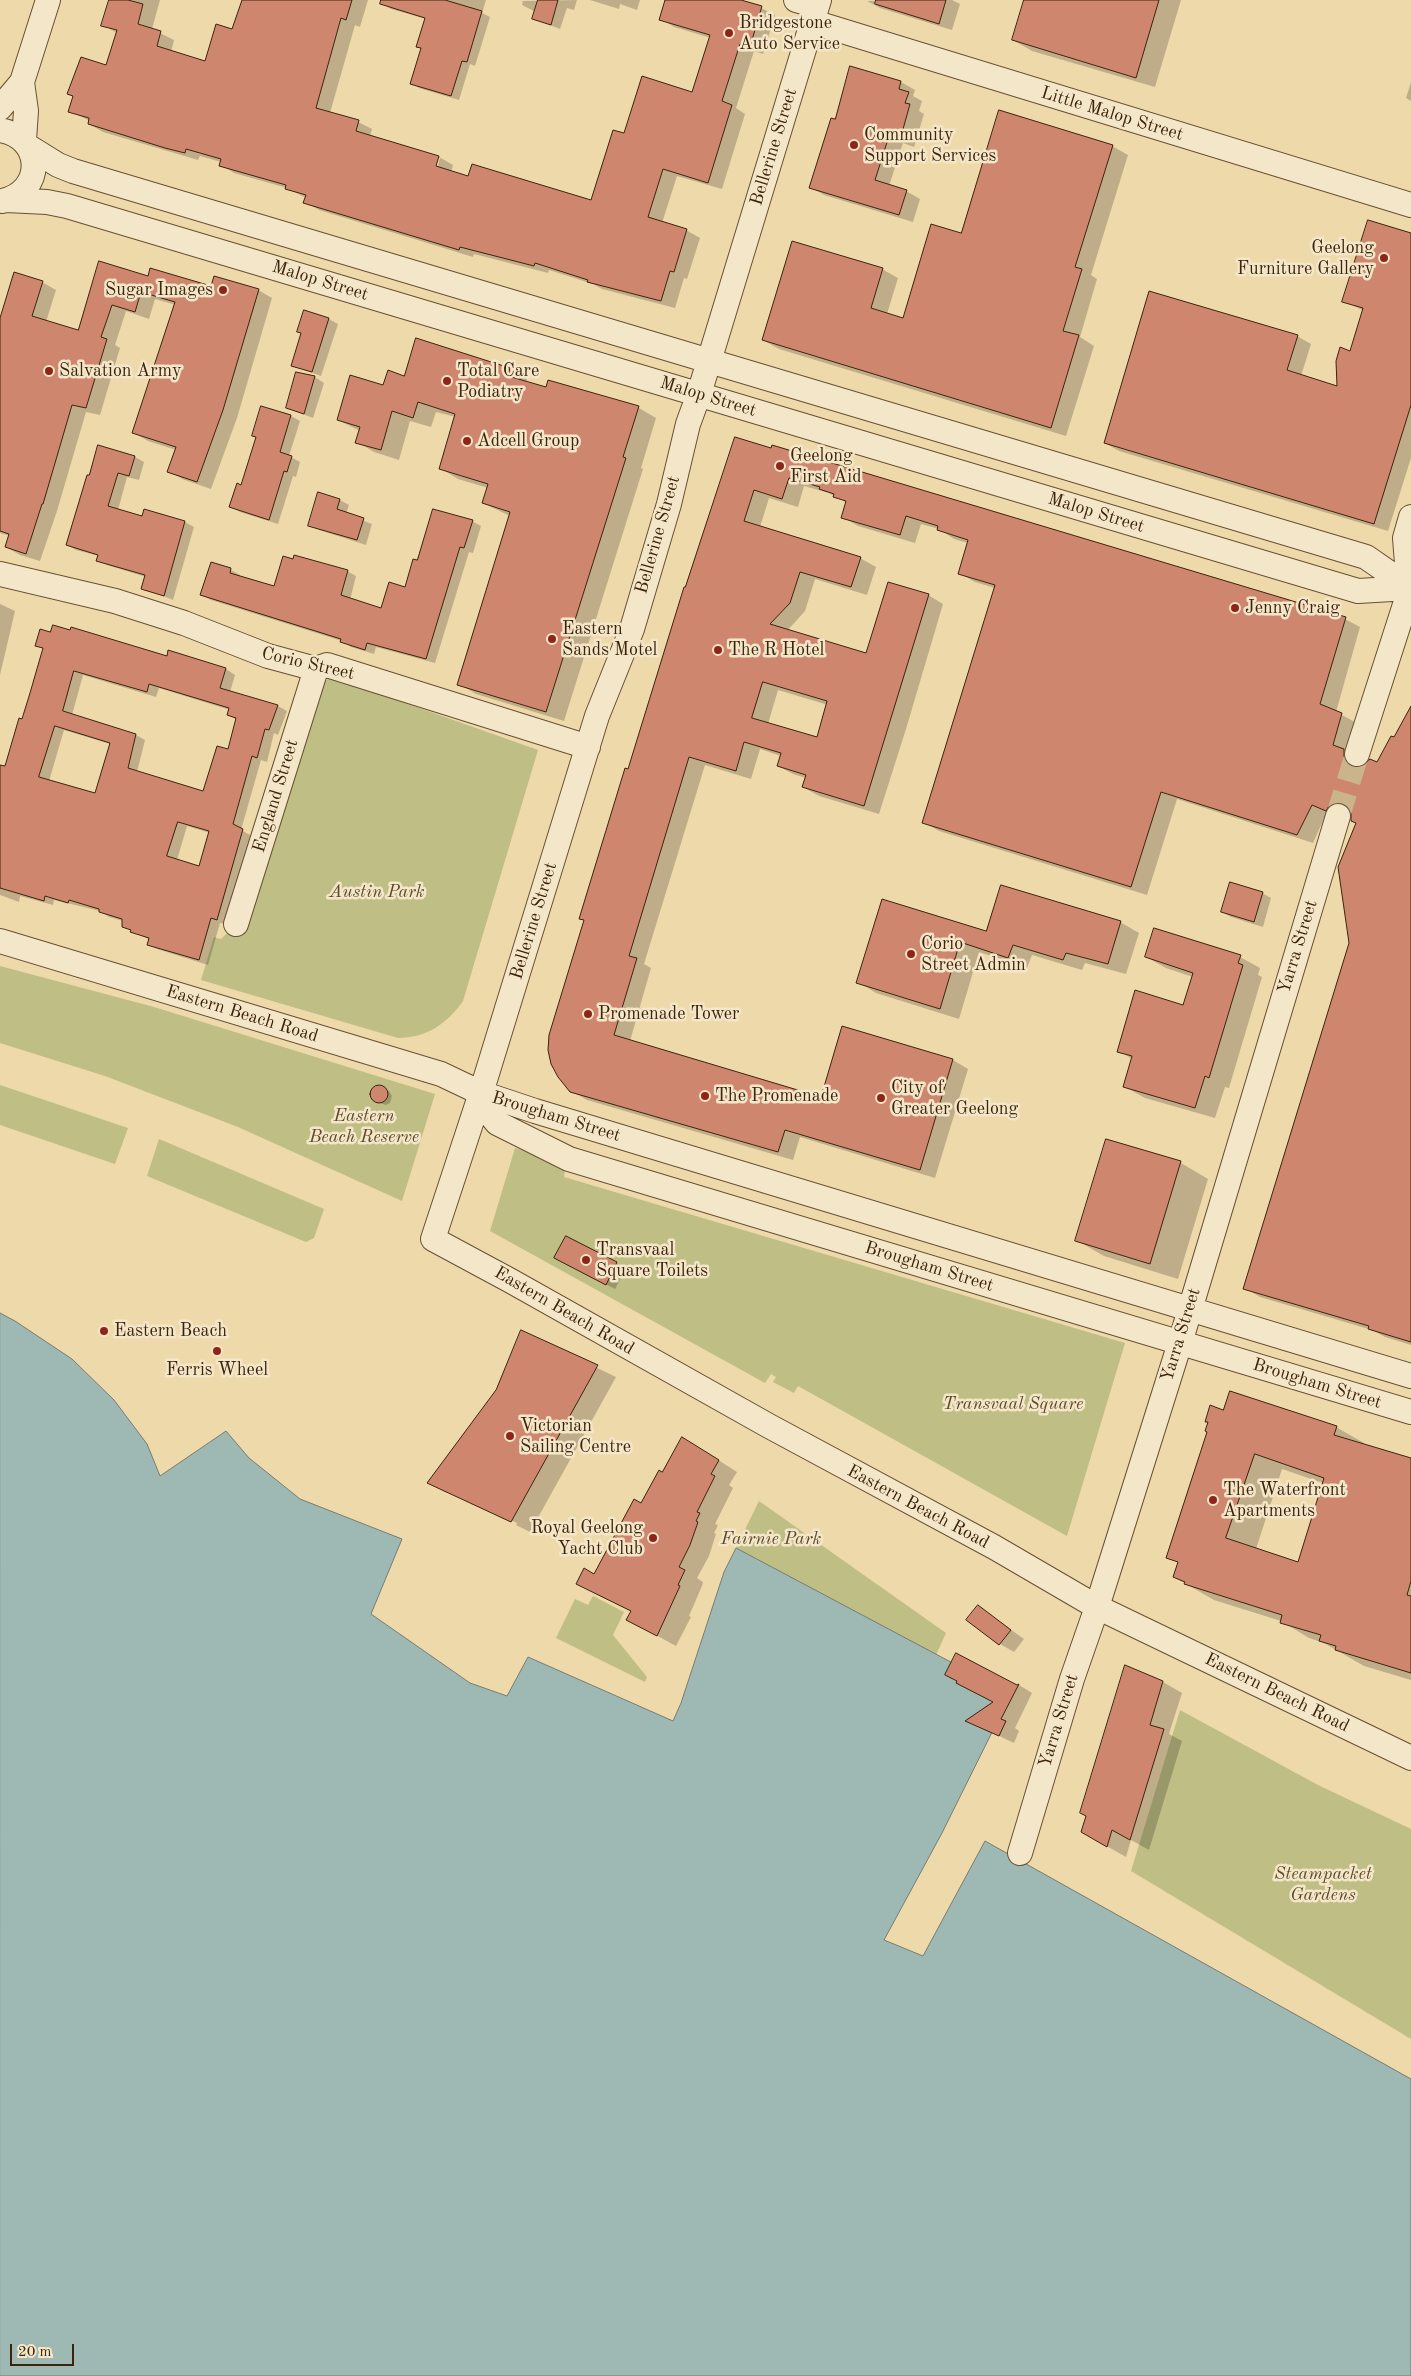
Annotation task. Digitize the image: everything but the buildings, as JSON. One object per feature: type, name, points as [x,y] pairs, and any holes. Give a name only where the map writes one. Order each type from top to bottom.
[{"type":"street","points":[[0,108],[22,82],[48,0]]},
{"type":"street","name":"Little Malop Street","points":[[811,7],[1411,205]]},
{"type":"street","name":"Bellerine Street","points":[[434,1239],[588,747],[632,629],[669,504],[688,424],[699,394],[811,7]]},
{"type":"street","points":[[2,201],[21,192],[31,179],[34,163],[26,144],[26,111],[22,82]]},
{"type":"street","name":"Malop Street","points":[[0,130],[9,132],[58,165],[72,171],[1366,557],[1410,587]]},
{"type":"street","name":"Malop Street","points":[[2,201],[47,202],[67,206],[1358,591],[1410,587]]},
{"type":"street","points":[[200,245],[210,212]]},
{"type":"street","points":[[396,304],[407,270]]},
{"type":"street","points":[[1212,548],[1223,514]]},
{"type":"street","points":[[1357,754],[1410,587],[1405,542],[1411,517]]},
{"type":"street","name":"Corio Street","points":[[0,574],[115,600],[184,622],[249,650],[321,667],[588,747]]},
{"type":"street","name":"England Street","points":[[236,924],[321,667]]},
{"type":"street","name":"Yarra Street","points":[[1020,1853],[1084,1639],[1097,1606],[1180,1343],[1338,816]]},
{"type":"street","name":"Eastern Beach Road","points":[[0,941],[441,1074],[481,1093]]},
{"type":"street","name":"Brougham Street","points":[[481,1093],[761,1180],[1411,1376]]},
{"type":"street","name":"Brougham Street","points":[[481,1093],[488,1112],[497,1123],[564,1157],[1411,1412]]},
{"type":"street","points":[[751,1213],[761,1180]]},
{"type":"street","name":"Eastern Beach Road","points":[[434,1239],[769,1426],[994,1547],[1097,1606],[1411,1758]]},
{"type":"green space","name":"Austin Park","points":[[332,677],[538,750],[463,1001],[443,1023],[418,1035],[398,1038],[201,980],[214,937],[221,939],[228,932],[247,928],[325,681]]},
{"type":"green space","name":"Eastern Beach Reserve","points":[[0,966],[154,1007],[435,1094],[402,1201],[238,1127],[105,1076],[0,1043]]},
{"type":"green space","points":[[0,1085],[128,1128],[115,1164],[0,1125]]},
{"type":"green space","points":[[159,1139],[324,1209],[314,1238],[306,1242],[147,1176]]},
{"type":"green space","name":"Transvaal Square","points":[[515,1148],[566,1163],[564,1177],[1125,1343],[1067,1536],[798,1386],[794,1393],[773,1382],[776,1377],[771,1374],[765,1383],[490,1231]]},
{"type":"green space","name":"Fairnie Park","points":[[759,1501],[946,1633],[936,1655],[736,1548]]},
{"type":"green space","points":[[593,1596],[624,1612],[613,1635],[647,1677],[645,1682],[556,1638],[575,1599],[588,1605]]},
{"type":"green space","name":"Steampacket Gardens","points":[[1180,1710],[1318,1785],[1411,1829],[1411,2039],[1131,1871]]},
{"type":"water","points":[[0,1313],[72,1359],[114,1400],[147,1444],[160,1476],[226,1431],[249,1458],[300,1499],[402,1539],[371,1614],[470,1683],[507,1696],[528,1657],[673,1721],[681,1703],[724,1572],[736,1548],[1011,1694],[942,1833],[884,1940],[923,1956],[985,1841],[1411,2079],[1411,2376],[0,2376]]},
{"type":"tunnel","points":[[1338,816],[1357,754]]},
{"type":"place","name":"Bridgestone Auto Service","points":[[729,33]]},
{"type":"place","name":"Community Support Services","points":[[854,145]]},
{"type":"place","name":"Geelong Furniture Gallery","points":[[1384,258]]},
{"type":"place","name":"Sugar Images","points":[[223,290]]},
{"type":"place","name":"Salvation Army","points":[[49,371]]},
{"type":"place","name":"Total Care Podiatry","points":[[447,381]]},
{"type":"place","name":"Adcell Group","points":[[467,441]]},
{"type":"place","name":"Geelong First Aid","points":[[780,466]]},
{"type":"place","name":"Jenny Craig","points":[[1235,608]]},
{"type":"place","name":"Eastern Sands Motel","points":[[552,639]]},
{"type":"place","name":"The R Hotel","points":[[718,650]]},
{"type":"place","name":"Corio Street Admin","points":[[911,954]]},
{"type":"place","name":"Promenade Tower","points":[[588,1014]]},
{"type":"place","name":"The Promenade","points":[[705,1096]]},
{"type":"place","name":"City of Greater Geelong","points":[[881,1098]]},
{"type":"place","name":"Transvaal Square Toilets","points":[[586,1260]]},
{"type":"place","name":"Eastern Beach","points":[[104,1331]]},
{"type":"place","name":"Ferris Wheel","points":[[217,1351]]},
{"type":"place","name":"Victorian Sailing Centre","points":[[510,1436]]},
{"type":"place","name":"The Waterfront Apartments","points":[[1213,1500]]},
{"type":"place","name":"Royal Geelong Yacht Club","points":[[653,1538]]}]
